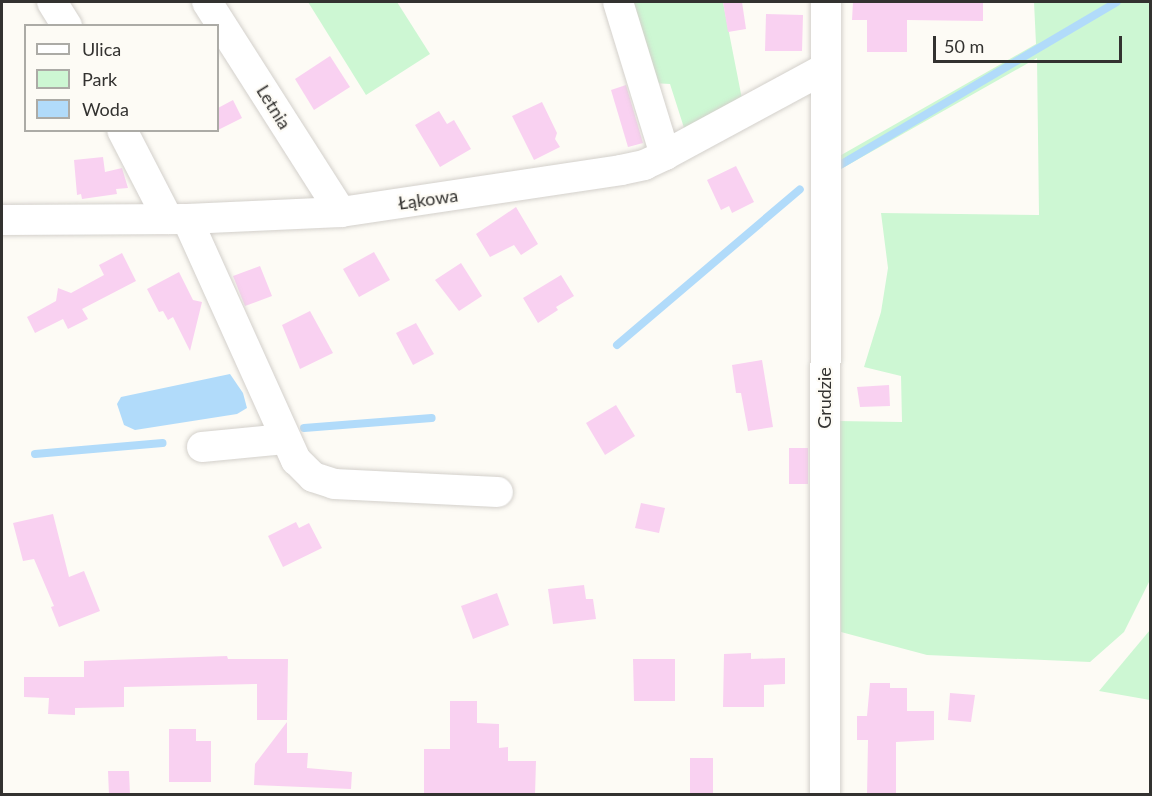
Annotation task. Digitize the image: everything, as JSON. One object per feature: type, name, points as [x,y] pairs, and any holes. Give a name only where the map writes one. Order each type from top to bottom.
[{"type":"street","points":[[52,2],[66,24]]},
{"type":"street","name":"Letnia","points":[[207,2],[341,212]]},
{"type":"street","points":[[618,2],[665,155]]},
{"type":"street","name":"Grudzie","points":[[825,795],[824,69],[826,2]]},
{"type":"street","name":"Łąkowa","points":[[2,220],[177,219],[341,212],[621,170],[644,165],[665,155],[824,69]]},
{"type":"street","points":[[123,132],[177,219],[296,460],[313,477],[334,484],[498,492]]},
{"type":"street","points":[[202,447],[285,439]]},
{"type":"green space","points":[[308,2],[397,2],[430,54],[366,95]]},
{"type":"green space","points":[[626,2],[723,2],[742,99],[686,134],[670,84],[652,83]]},
{"type":"green space","points":[[1034,2],[1150,2],[1150,580],[1124,632],[1090,662],[927,655],[841,632],[837,421],[902,422],[901,376],[864,367],[881,312],[888,268],[881,213],[1039,215],[1037,58],[832,174],[836,158],[1036,44]]},
{"type":"green space","points":[[1150,630],[1150,700],[1099,691]]},
{"type":"water","points":[[230,374],[243,393],[247,408],[237,414],[135,430],[124,425],[117,404],[121,397]]},
{"type":"building","points":[[723,2],[742,2],[746,29],[728,32]]},
{"type":"building","points":[[853,2],[983,2],[983,21],[907,20],[907,52],[867,52],[867,20],[852,20]]},
{"type":"building","points":[[766,14],[803,15],[802,51],[765,51]]},
{"type":"building","points":[[330,56],[350,87],[314,110],[295,79]]},
{"type":"building","points":[[626,85],[643,143],[628,147],[611,90]]},
{"type":"building","points":[[233,100],[242,118],[219,130],[219,107]]},
{"type":"building","points":[[542,102],[557,133],[555,139],[560,147],[534,160],[512,116]]},
{"type":"building","points":[[439,111],[447,124],[454,120],[471,149],[440,167],[415,125]]},
{"type":"building","points":[[103,157],[105,172],[122,168],[128,188],[116,189],[117,194],[82,199],[81,194],[77,195],[74,160]]},
{"type":"building","points":[[736,166],[754,202],[732,213],[729,206],[721,210],[707,180]]},
{"type":"building","points":[[516,207],[538,244],[521,255],[514,245],[490,257],[476,234]]},
{"type":"building","points":[[374,252],[390,280],[359,297],[343,269]]},
{"type":"building","points":[[122,253],[136,281],[82,309],[88,319],[68,329],[63,319],[35,333],[27,317],[56,301],[58,288],[71,293],[104,275],[99,265]]},
{"type":"building","points":[[461,263],[482,296],[459,311],[435,280]]},
{"type":"building","points":[[260,266],[272,296],[245,306],[233,276]]},
{"type":"building","points":[[179,272],[193,300],[202,302],[190,351],[173,317],[168,320],[163,311],[159,312],[147,289]]},
{"type":"building","points":[[561,275],[574,296],[556,307],[558,310],[538,323],[523,298]]},
{"type":"building","points":[[310,311],[333,353],[300,369],[282,325]]},
{"type":"building","points":[[416,323],[434,354],[413,365],[396,333]]},
{"type":"building","points":[[762,360],[773,427],[748,431],[741,393],[736,393],[732,365]]},
{"type":"building","points":[[889,385],[890,406],[860,407],[857,387]]},
{"type":"building","points":[[616,405],[635,436],[605,455],[586,423]]},
{"type":"building","points":[[789,448],[808,448],[808,484],[789,484]]},
{"type":"building","points":[[641,503],[665,508],[659,533],[635,528]]},
{"type":"building","points":[[53,514],[69,577],[84,571],[100,611],[59,627],[51,607],[54,606],[34,559],[23,561],[13,523]]},
{"type":"building","points":[[296,522],[299,528],[309,523],[322,548],[283,567],[268,536]]},
{"type":"building","points":[[584,585],[586,599],[593,599],[596,619],[553,624],[548,589]]},
{"type":"building","points":[[497,593],[509,625],[473,639],[461,606]]},
{"type":"building","points":[[751,653],[751,659],[785,658],[785,684],[764,685],[764,707],[723,707],[724,654]]},
{"type":"building","points":[[227,656],[228,659],[288,659],[287,720],[257,720],[257,684],[124,687],[124,707],[75,708],[75,715],[48,714],[49,698],[24,697],[24,677],[84,677],[84,661]]},
{"type":"building","points":[[633,659],[675,659],[675,701],[634,701]]},
{"type":"building","points":[[870,683],[890,683],[890,688],[907,688],[907,711],[934,711],[934,740],[896,742],[896,795],[867,795],[868,740],[857,740],[857,716],[867,716]]},
{"type":"building","points":[[950,693],[975,695],[971,722],[948,720]]},
{"type":"building","points":[[450,701],[477,701],[477,723],[499,724],[499,748],[508,747],[508,761],[536,761],[535,795],[424,795],[424,749],[450,749]]},
{"type":"building","points":[[287,722],[287,753],[308,753],[307,768],[352,772],[351,789],[254,785],[255,764]]},
{"type":"building","points":[[169,729],[196,729],[196,741],[211,741],[211,782],[169,782]]},
{"type":"building","points":[[690,758],[713,758],[713,795],[690,795]]},
{"type":"building","points":[[108,771],[129,771],[130,795],[109,795]]},
{"type":"waterway","points":[[835,168],[1117,2]]},
{"type":"waterway","points":[[617,345],[800,189]]},
{"type":"waterway","points":[[304,428],[432,418]]},
{"type":"waterway","points":[[35,454],[163,443]]}]
